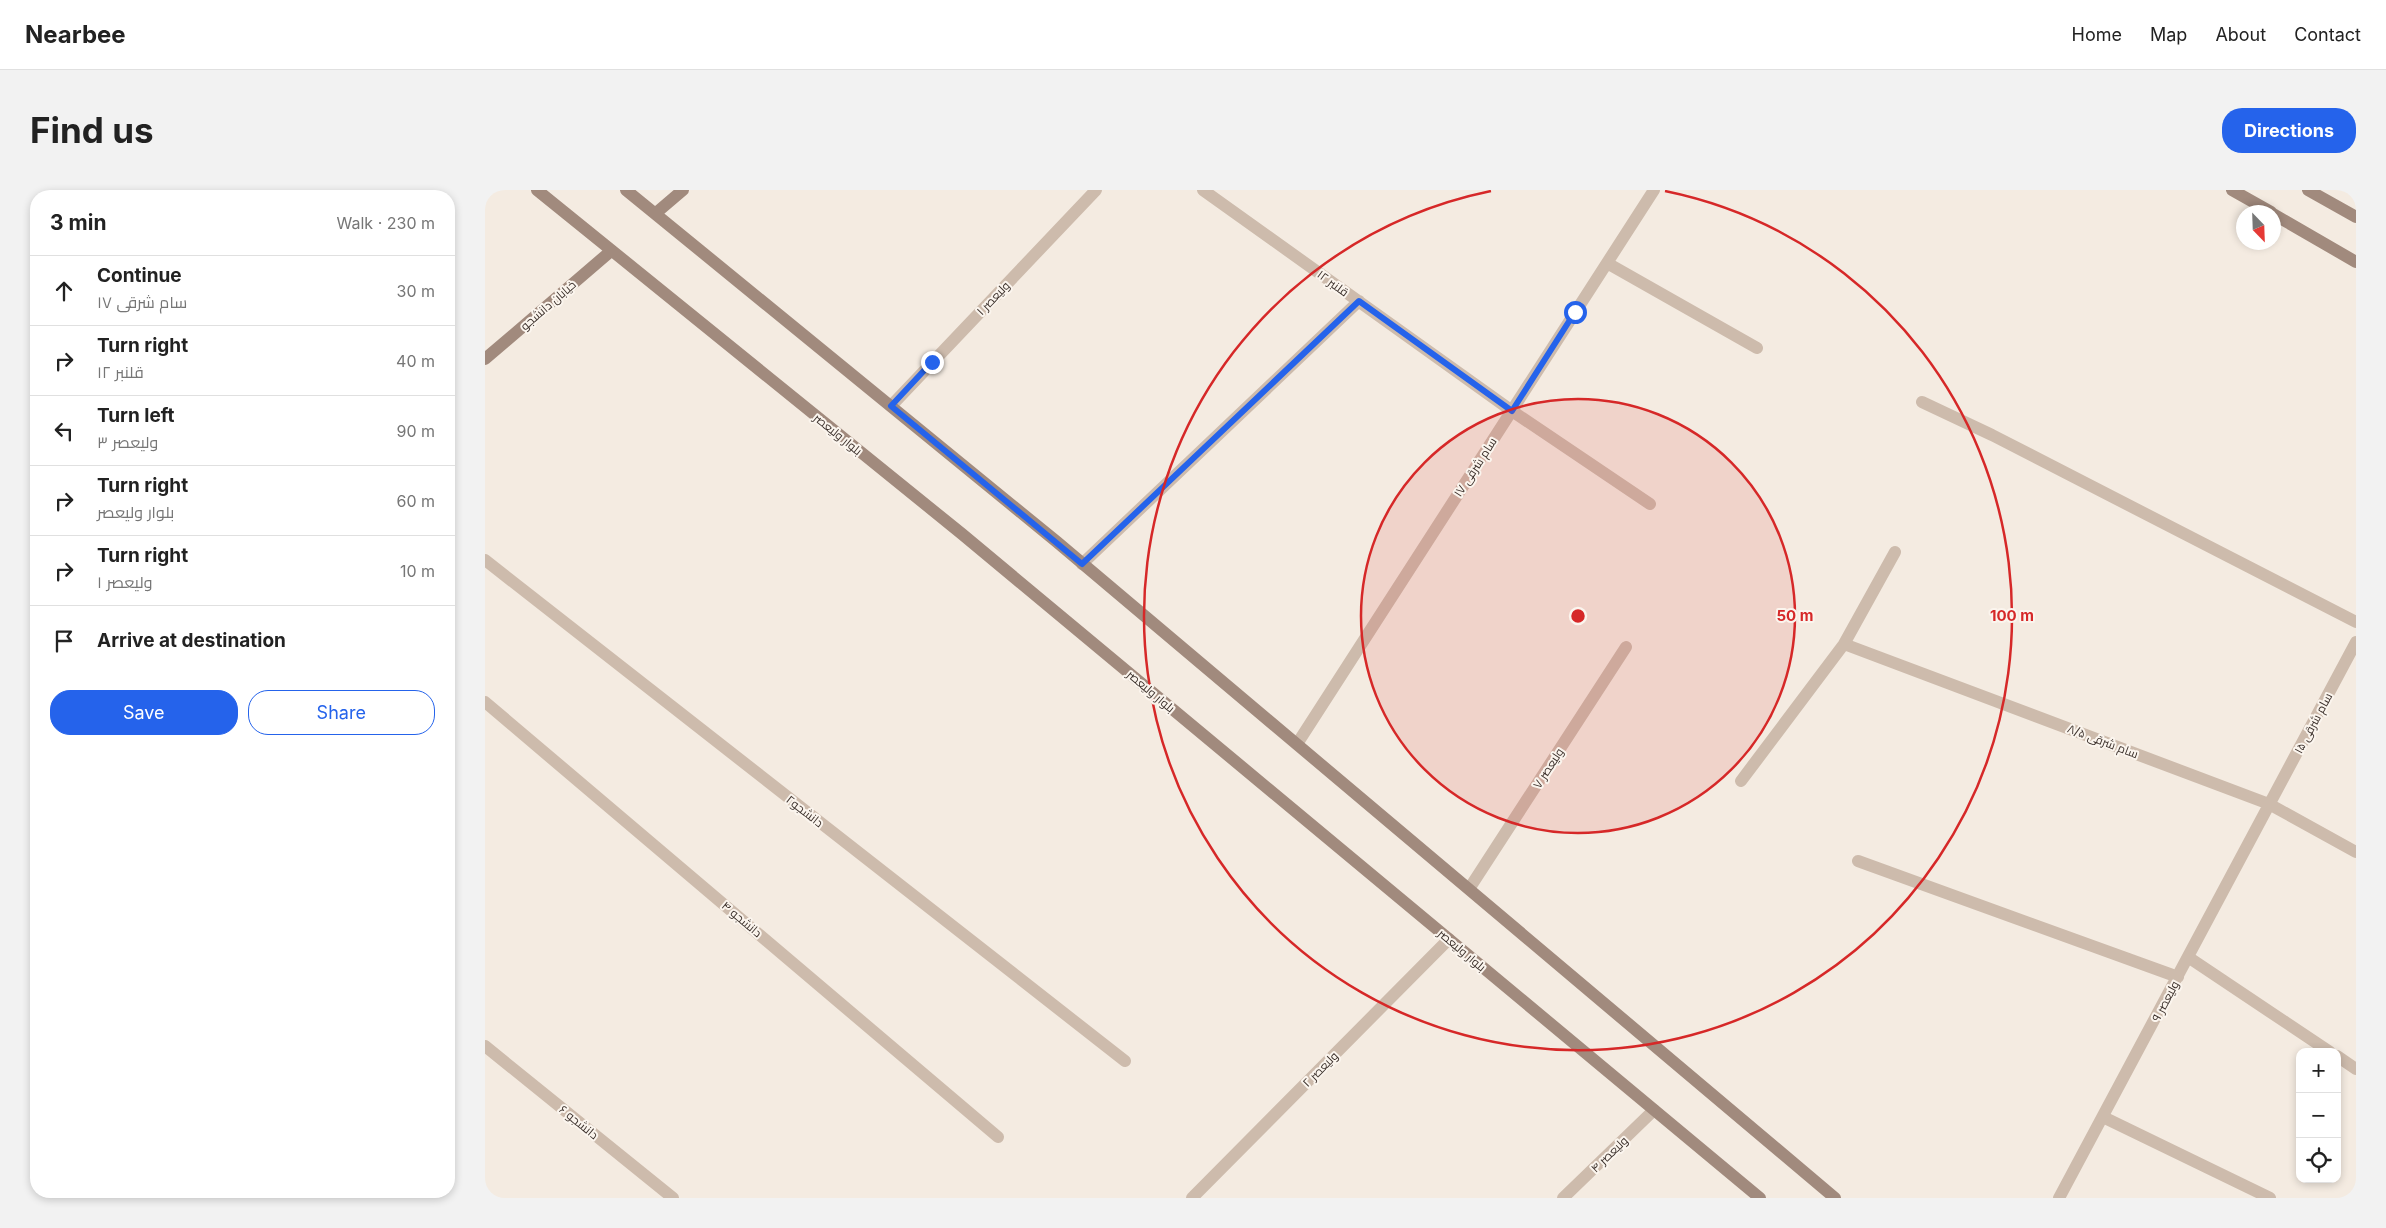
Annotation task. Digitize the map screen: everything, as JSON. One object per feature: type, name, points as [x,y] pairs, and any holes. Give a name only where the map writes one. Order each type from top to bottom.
[{"type":"main road","name":"بلوار ولیعصر","points":[[537,190],[962,534],[1760,1198]]},
{"type":"main road","points":[[626,190],[1082,564],[1835,1198]]},
{"type":"main road","points":[[656,213],[683,190]]},
{"type":"main road","points":[[2232,190],[2258,205]]},
{"type":"main road","points":[[2308,190],[2322,193],[2356,217]]},
{"type":"main road","points":[[2281,218],[2356,262]]},
{"type":"main road","name":"خیابان دانشجو","points":[[485,359],[611,251]]},
{"type":"street","name":"ولیعصر ۱","points":[[891,406],[1096,190]]},
{"type":"street","name":"قلنبر ۱۲","points":[[1203,190],[1512,411],[1650,504]]},
{"type":"street","name":"سام شرقی ۱۷","points":[[1297,744],[1607,263],[1651,191]]},
{"type":"street","points":[[1607,263],[1757,348]]},
{"type":"street","points":[[1082,564],[1359,301]]},
{"type":"street","points":[[1922,402],[1992,435],[2356,622]]},
{"type":"street","points":[[1741,781],[1844,644],[1895,552]]},
{"type":"street","name":"دانشجو۲","points":[[485,560],[1125,1062]]},
{"type":"street","name":"سام شرقی ۱۵","points":[[2269,804],[2356,642]]},
{"type":"street","name":"سام شرقی ۸/۵","points":[[1844,644],[2269,804],[2356,852]]},
{"type":"street","name":"ولیعصر ۷","points":[[1469,889],[1626,647]]},
{"type":"street","name":"دانشجو ۴","points":[[485,702],[999,1137]]},
{"type":"street","name":"ولیعصر ۹","points":[[2059,1198],[2269,804]]},
{"type":"street","points":[[1859,860],[2178,977]]},
{"type":"street","name":"ولیعصر ۲","points":[[1191,1198],[1449,939]]},
{"type":"street","points":[[2188,957],[2325,1048]]},
{"type":"street","name":"دانشجو ۶","points":[[485,1046],[673,1198]]},
{"type":"street","points":[[2341,1059],[2356,1069]]},
{"type":"street","name":"ولیعصر ۴","points":[[1563,1198],[1655,1110]]},
{"type":"street","points":[[2103,1117],[2271,1198]]},
{"type":"route","points":[[932,362],[891,406],[1082,564],[1359,301],[1512,411],[1575,312]]}]
